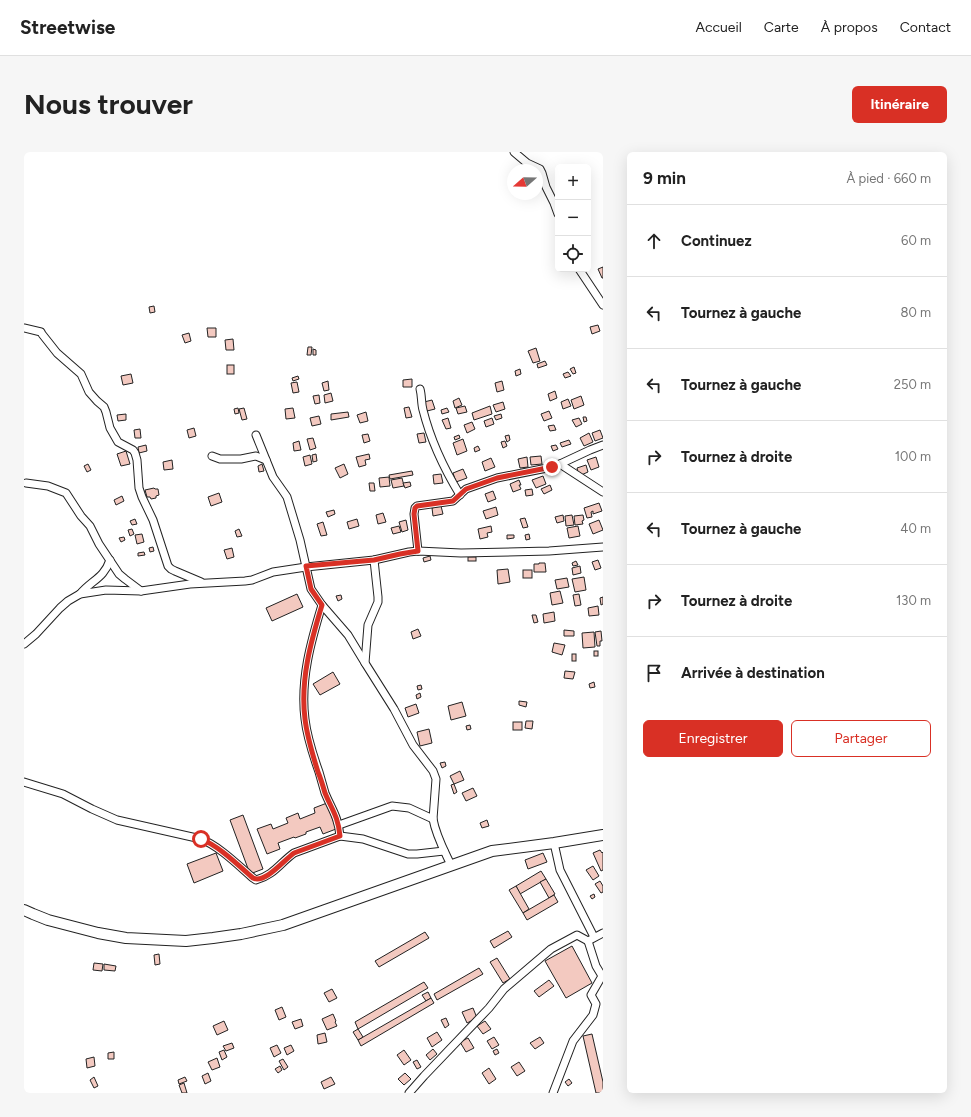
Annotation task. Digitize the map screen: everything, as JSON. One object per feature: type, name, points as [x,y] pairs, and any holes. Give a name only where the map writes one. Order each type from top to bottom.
[{"type":"main road","points":[[24,910],[48,920],[126,938],[186,941],[214,938],[283,925],[492,851],[603,835]]},
{"type":"street","points":[[514,152],[527,163],[540,169],[555,207]]},
{"type":"street","points":[[581,272],[603,305]]},
{"type":"street","points":[[24,328],[42,334],[57,353],[81,374],[89,392],[104,407],[114,437],[118,442],[133,450],[135,453],[138,460],[142,497],[153,520],[168,566],[175,571],[204,583]]},
{"type":"street","points":[[420,389],[422,408],[432,443],[460,495]]},
{"type":"street","points":[[256,435],[273,477],[287,497],[300,540],[311,589],[322,605],[348,635],[394,709],[413,745],[434,771],[436,779],[433,819],[441,846],[451,865]]},
{"type":"street","points":[[418,551],[414,514],[417,506],[453,501],[466,489],[497,478],[552,467],[603,445]]},
{"type":"street","points":[[212,456],[220,459],[241,459],[256,456],[266,460]]},
{"type":"street","points":[[560,464],[603,492]]},
{"type":"street","points":[[26,483],[48,486],[66,493],[81,516],[90,526],[98,544],[120,574],[125,580],[141,591]]},
{"type":"street","points":[[80,594],[106,590],[141,591],[190,584],[246,581],[273,572],[306,566],[374,560],[418,551],[461,554],[549,551],[603,547]]},
{"type":"street","points":[[24,644],[36,634],[60,608],[80,594],[104,573],[110,560]]},
{"type":"street","points":[[365,663],[368,625],[378,602],[374,560]]},
{"type":"street","points":[[322,605],[315,627],[306,671],[304,709],[305,721],[318,772],[325,794],[337,816],[340,836]]},
{"type":"street","points":[[24,782],[63,794],[117,820],[207,841],[256,880],[274,871],[294,853],[340,836],[363,839],[408,854],[444,851]]},
{"type":"street","points":[[339,825],[392,806],[410,808],[433,819]]},
{"type":"street","points":[[553,1093],[574,1041],[593,1015],[596,1004],[591,995],[602,976],[596,966],[591,939],[560,870],[554,843]]},
{"type":"street","points":[[409,1093],[489,1008],[504,989],[551,949],[577,935],[591,939],[603,932]]},
{"type":"building","points":[[603,267],[603,278],[602,278],[598,269]]},
{"type":"building","points":[[154,306],[155,312],[150,313],[149,307]]},
{"type":"building","points":[[598,325],[600,331],[592,334],[590,327]]},
{"type":"building","points":[[207,328],[216,328],[216,337],[208,337]]},
{"type":"building","points":[[189,333],[191,341],[185,343],[182,335]]},
{"type":"building","points":[[233,339],[234,350],[226,350],[225,340]]},
{"type":"building","points":[[308,347],[312,347],[311,355],[307,355]]},
{"type":"building","points":[[536,348],[540,361],[533,363],[528,351]]},
{"type":"building","points":[[313,349],[316,350],[316,355],[313,355]]},
{"type":"building","points":[[545,361],[547,365],[538,368],[537,364]]},
{"type":"building","points":[[227,365],[234,365],[234,374],[227,374]]},
{"type":"building","points":[[574,367],[576,373],[573,374],[570,369]]},
{"type":"building","points":[[520,369],[521,374],[516,376],[515,371]]},
{"type":"building","points":[[568,372],[571,376],[565,378],[563,374]]},
{"type":"building","points":[[131,374],[133,383],[123,385],[121,376]]},
{"type":"building","points":[[298,376],[299,379],[293,381],[292,378]]},
{"type":"building","points":[[412,379],[412,387],[403,387],[403,380]]},
{"type":"building","points":[[328,381],[329,390],[324,391],[322,383]]},
{"type":"building","points":[[502,381],[504,390],[497,392],[495,383]]},
{"type":"building","points":[[297,382],[299,392],[293,393],[291,383]]},
{"type":"building","points":[[555,391],[557,398],[550,401],[548,394]]},
{"type":"building","points":[[331,393],[333,401],[325,403],[324,395]]},
{"type":"building","points":[[319,395],[320,403],[315,404],[313,396]]},
{"type":"building","points":[[581,396],[584,405],[574,409],[571,400]]},
{"type":"building","points":[[459,398],[462,405],[455,408],[453,401]]},
{"type":"building","points":[[568,399],[571,406],[563,409],[561,402]]},
{"type":"building","points":[[432,400],[435,409],[427,411],[424,402]]},
{"type":"building","points":[[503,402],[505,409],[496,412],[493,405]]},
{"type":"building","points":[[465,406],[467,412],[458,414],[456,408]]},
{"type":"building","points":[[490,406],[492,414],[474,420],[472,413]]},
{"type":"building","points":[[409,407],[412,417],[406,418],[404,408]]},
{"type":"building","points":[[238,408],[239,413],[235,414],[234,409]]},
{"type":"building","points":[[244,408],[247,419],[242,420],[239,409]]},
{"type":"building","points":[[293,408],[295,418],[286,419],[285,409]]},
{"type":"building","points":[[447,408],[449,412],[442,414],[441,410]]},
{"type":"building","points":[[549,411],[552,418],[544,421],[541,414]]},
{"type":"building","points":[[348,412],[349,417],[331,420],[331,414]]},
{"type":"building","points":[[366,412],[368,421],[360,423],[357,415]]},
{"type":"building","points":[[126,414],[126,420],[118,421],[117,415]]},
{"type":"building","points":[[501,414],[502,418],[496,420],[494,416]]},
{"type":"building","points":[[319,416],[321,424],[312,426],[310,418]]},
{"type":"building","points":[[583,417],[586,417],[587,421],[584,422]]},
{"type":"building","points":[[448,418],[451,428],[446,429],[442,420]]},
{"type":"building","points":[[492,418],[494,424],[486,427],[484,421]]},
{"type":"building","points":[[579,418],[582,424],[576,427],[572,420]]},
{"type":"building","points":[[472,422],[475,429],[467,433],[464,425]]},
{"type":"building","points":[[554,425],[556,430],[550,431],[548,426]]},
{"type":"building","points":[[194,428],[196,436],[189,438],[187,430]]},
{"type":"building","points":[[140,429],[141,438],[135,438],[134,430]]},
{"type":"building","points":[[600,430],[603,438],[595,441],[592,433]]},
{"type":"building","points":[[424,433],[426,442],[419,443],[417,434]]},
{"type":"building","points":[[589,433],[593,442],[584,446],[580,438]]},
{"type":"building","points":[[368,434],[370,441],[364,443],[362,435]]},
{"type":"building","points":[[459,435],[460,438],[455,440],[454,437]]},
{"type":"building","points":[[509,435],[510,440],[507,442],[505,436]]},
{"type":"building","points":[[313,438],[316,448],[310,450],[307,439]]},
{"type":"building","points":[[463,439],[467,451],[457,455],[453,443]]},
{"type":"building","points":[[569,440],[571,444],[562,447],[560,443]]},
{"type":"building","points":[[299,441],[301,450],[294,451],[293,443]]},
{"type":"building","points":[[505,441],[507,446],[503,448],[501,442]]},
{"type":"building","points":[[146,445],[147,451],[139,453],[138,447]]},
{"type":"building","points":[[556,445],[558,449],[553,451],[551,446]]},
{"type":"building","points":[[478,446],[480,450],[475,452],[474,448]]},
{"type":"building","points":[[126,451],[130,464],[121,466],[117,454]]},
{"type":"building","points":[[316,454],[317,461],[313,462],[312,455]]},
{"type":"building","points":[[369,454],[370,459],[365,460],[366,465],[359,467],[356,457]]},
{"type":"building","points":[[310,455],[312,464],[305,466],[303,457]]},
{"type":"building","points":[[541,456],[542,464],[531,465],[530,457]]},
{"type":"building","points":[[527,457],[528,467],[520,468],[518,459]]},
{"type":"building","points":[[596,457],[599,467],[591,470],[587,460]]},
{"type":"building","points":[[491,458],[495,467],[485,471],[482,462]]},
{"type":"building","points":[[172,460],[173,469],[164,470],[163,462]]},
{"type":"building","points":[[88,464],[91,470],[87,472],[84,466]]},
{"type":"building","points":[[262,464],[264,471],[259,472],[258,466]]},
{"type":"building","points":[[344,464],[348,474],[340,478],[335,468]]},
{"type":"building","points":[[586,465],[588,472],[579,476],[577,468]]},
{"type":"building","points":[[463,469],[467,478],[456,482],[453,473]]},
{"type":"building","points":[[412,471],[413,475],[390,479],[389,475]]},
{"type":"building","points":[[441,474],[443,483],[434,484],[433,475]]},
{"type":"building","points":[[543,476],[546,484],[536,488],[532,480]]},
{"type":"building","points":[[389,477],[390,486],[380,487],[379,478]]},
{"type":"building","points":[[402,478],[404,486],[393,488],[391,480]]},
{"type":"building","points":[[519,480],[521,489],[513,492],[510,484]]},
{"type":"building","points":[[410,482],[411,486],[405,488],[403,483]]},
{"type":"building","points":[[369,483],[374,483],[375,491],[370,491]]},
{"type":"building","points":[[550,485],[552,490],[544,494],[541,489]]},
{"type":"building","points":[[154,488],[158,489],[159,495],[156,496],[156,498],[151,499],[150,497],[147,497],[145,490]]},
{"type":"building","points":[[532,489],[533,495],[526,496],[525,490]]},
{"type":"building","points":[[493,491],[496,499],[488,502],[485,494]]},
{"type":"building","points":[[219,493],[222,502],[211,506],[208,497]]},
{"type":"building","points":[[122,496],[124,501],[116,505],[114,500]]},
{"type":"building","points":[[599,503],[602,511],[593,514],[593,511],[591,512],[592,517],[587,518],[584,508]]},
{"type":"building","points":[[441,506],[443,514],[433,516],[432,508]]},
{"type":"building","points":[[496,507],[498,515],[486,519],[483,511]]},
{"type":"building","points":[[334,510],[335,514],[328,517],[326,512]]},
{"type":"building","points":[[383,513],[386,522],[378,524],[376,515]]},
{"type":"building","points":[[563,515],[564,521],[557,523],[555,517]]},
{"type":"building","points":[[572,515],[574,525],[566,526],[565,516]]},
{"type":"building","points":[[583,515],[583,524],[575,525],[574,516]]},
{"type":"building","points":[[525,518],[528,527],[523,528],[520,519]]},
{"type":"building","points":[[135,519],[137,524],[132,525],[130,521]]},
{"type":"building","points":[[357,519],[359,526],[349,529],[347,522]]},
{"type":"building","points":[[406,520],[408,530],[402,532],[399,522]]},
{"type":"building","points":[[599,520],[603,530],[593,534],[589,524]]},
{"type":"building","points":[[323,522],[327,535],[321,536],[317,524]]},
{"type":"building","points":[[399,526],[401,532],[393,534],[391,528]]},
{"type":"building","points":[[491,526],[492,532],[487,533],[488,537],[480,539],[478,529]]},
{"type":"building","points":[[578,526],[580,536],[569,538],[567,528]]},
{"type":"building","points":[[132,529],[134,534],[130,536],[128,530]]},
{"type":"building","points":[[239,529],[242,536],[237,537],[235,531]]},
{"type":"building","points":[[142,534],[144,542],[137,544],[135,535]]},
{"type":"building","points":[[529,534],[530,539],[526,540],[525,535]]},
{"type":"building","points":[[507,535],[514,535],[514,538],[507,539]]},
{"type":"building","points":[[124,537],[125,540],[121,542],[119,538]]},
{"type":"building","points":[[153,547],[154,551],[150,552],[149,548]]},
{"type":"building","points":[[232,548],[234,557],[227,559],[224,550]]},
{"type":"building","points":[[144,552],[145,555],[138,556],[138,553]]},
{"type":"building","points":[[430,556],[431,560],[424,562],[423,558]]},
{"type":"building","points":[[468,557],[476,557],[476,561],[468,561]]},
{"type":"building","points":[[598,560],[601,568],[595,570],[592,562]]},
{"type":"building","points":[[576,561],[578,565],[573,566],[572,563]]},
{"type":"building","points":[[545,563],[546,572],[534,572],[534,564]]},
{"type":"building","points":[[580,566],[581,573],[573,575],[572,568]]},
{"type":"building","points":[[508,569],[510,582],[498,584],[497,570]]},
{"type":"building","points":[[523,570],[532,570],[532,578],[523,578]]},
{"type":"building","points":[[584,577],[586,590],[575,592],[572,579]]},
{"type":"building","points":[[567,578],[569,587],[557,589],[555,580]]},
{"type":"building","points":[[560,591],[563,603],[552,605],[550,593]]},
{"type":"building","points":[[297,594],[303,607],[272,621],[266,608]]},
{"type":"building","points":[[579,594],[581,605],[575,606],[573,595]]},
{"type":"building","points":[[341,595],[342,599],[338,601],[336,596]]},
{"type":"building","points":[[603,597],[603,604],[601,605],[600,598]]},
{"type":"building","points":[[598,606],[599,615],[589,616],[588,608]]},
{"type":"building","points":[[554,612],[555,621],[544,623],[543,614]]},
{"type":"building","points":[[532,615],[536,615],[538,622],[534,623]]},
{"type":"building","points":[[418,629],[421,636],[413,639],[411,632]]},
{"type":"building","points":[[564,630],[574,631],[574,636],[564,636]]},
{"type":"building","points":[[601,631],[602,641],[600,641],[600,646],[597,646],[595,632]]},
{"type":"building","points":[[594,632],[595,647],[583,648],[582,633]]},
{"type":"building","points":[[554,643],[565,645],[562,655],[552,652]]},
{"type":"building","points":[[594,651],[598,651],[598,656],[594,656]]},
{"type":"building","points":[[572,654],[576,654],[576,661],[572,661]]},
{"type":"building","points":[[565,671],[575,672],[573,679],[564,678]]},
{"type":"building","points":[[333,672],[340,684],[320,695],[313,684]]},
{"type":"building","points":[[594,682],[595,687],[590,688],[589,684]]},
{"type":"building","points":[[421,685],[422,689],[418,690],[417,686]]},
{"type":"building","points":[[420,693],[421,697],[417,699],[416,695]]},
{"type":"building","points":[[519,701],[527,702],[526,707],[519,705]]},
{"type":"building","points":[[462,702],[466,716],[451,720],[448,706]]},
{"type":"building","points":[[416,704],[419,713],[408,717],[405,708]]},
{"type":"building","points":[[526,721],[533,721],[532,729],[525,728]]},
{"type":"building","points":[[513,722],[522,722],[522,730],[513,730]]},
{"type":"building","points":[[470,725],[471,729],[467,730],[466,726]]},
{"type":"building","points":[[429,729],[432,743],[420,746],[417,732]]},
{"type":"building","points":[[445,762],[446,766],[442,768],[440,763]]},
{"type":"building","points":[[460,771],[464,780],[454,784],[450,776]]},
{"type":"building","points":[[454,784],[457,792],[454,794],[451,785]]},
{"type":"building","points":[[473,788],[477,796],[466,801],[462,793]]},
{"type":"building","points":[[327,803],[336,829],[323,834],[320,827],[306,832],[306,834],[278,843],[280,849],[267,854],[257,829],[271,824],[273,829],[288,823],[286,818],[298,813],[300,819],[315,813],[314,808]]},
{"type":"building","points":[[243,815],[263,869],[250,874],[230,820]]},
{"type":"building","points":[[487,820],[489,826],[482,828],[480,823]]},
{"type":"building","points":[[600,850],[602,853],[603,852],[603,870],[601,871],[593,853]]},
{"type":"building","points":[[216,853],[223,871],[194,883],[187,864]]},
{"type":"building","points":[[543,853],[547,862],[528,869],[525,860]]},
{"type":"building","points":[[593,866],[599,876],[593,880],[586,870]]},
{"type":"building","points":[[541,871],[546,879],[520,894],[516,886]]},
{"type":"building","points":[[546,879],[555,894],[549,898],[540,882]]},
{"type":"building","points":[[600,881],[603,886],[603,892],[601,893],[595,884]]},
{"type":"building","points":[[516,886],[529,909],[523,913],[509,890]]},
{"type":"building","points":[[594,894],[595,897],[592,899],[590,896]]},
{"type":"building","points":[[554,895],[558,902],[527,920],[523,913]]},
{"type":"building","points":[[508,931],[512,937],[494,948],[490,941]]},
{"type":"building","points":[[425,932],[429,938],[379,967],[375,961]]},
{"type":"building","points":[[572,946],[592,983],[566,998],[545,961]]},
{"type":"building","points":[[159,954],[160,964],[155,965],[154,955]]},
{"type":"building","points":[[497,958],[510,979],[503,983],[490,962]]},
{"type":"building","points":[[94,963],[103,964],[102,971],[93,970]]},
{"type":"building","points":[[104,964],[116,966],[115,971],[104,970]]},
{"type":"building","points":[[479,968],[483,974],[437,1000],[434,994]]},
{"type":"building","points":[[549,980],[554,986],[539,997],[534,991]]},
{"type":"building","points":[[424,982],[428,988],[358,1029],[355,1022]]},
{"type":"building","points":[[332,989],[337,998],[329,1002],[324,993]]},
{"type":"building","points":[[428,992],[431,998],[426,1001],[422,995]]},
{"type":"building","points":[[431,998],[434,1003],[361,1046],[358,1040]]},
{"type":"building","points":[[282,1007],[286,1017],[279,1020],[275,1010]]},
{"type":"building","points":[[473,1008],[477,1018],[467,1023],[462,1012]]},
{"type":"building","points":[[333,1014],[337,1026],[327,1030],[322,1019]]},
{"type":"building","points":[[446,1018],[449,1025],[445,1028],[441,1020]]},
{"type":"building","points":[[301,1019],[303,1026],[295,1029],[292,1022]]},
{"type":"building","points":[[224,1021],[228,1030],[217,1035],[213,1026]]},
{"type":"building","points":[[485,1021],[491,1029],[483,1034],[477,1026]]},
{"type":"building","points":[[358,1029],[363,1037],[358,1040],[353,1032]]},
{"type":"building","points":[[437,1032],[442,1040],[432,1047],[427,1038]]},
{"type":"building","points":[[325,1033],[327,1042],[318,1044],[317,1035]]},
{"type":"building","points":[[592,1034],[603,1082],[603,1092],[597,1093],[583,1036]]},
{"type":"building","points":[[494,1037],[499,1045],[492,1049],[487,1041]]},
{"type":"building","points":[[540,1037],[544,1043],[535,1049],[530,1043]]},
{"type":"building","points":[[468,1038],[474,1048],[466,1052],[460,1042]]},
{"type":"building","points":[[232,1043],[234,1048],[226,1051],[223,1046]]},
{"type":"building","points":[[277,1045],[281,1053],[274,1057],[270,1048]]},
{"type":"building","points":[[291,1045],[294,1051],[287,1055],[284,1048]]},
{"type":"building","points":[[433,1049],[437,1054],[430,1060],[426,1055]]},
{"type":"building","points":[[497,1049],[499,1053],[495,1055],[493,1051]]},
{"type":"building","points":[[224,1050],[227,1057],[222,1060],[219,1052]]},
{"type":"building","points":[[404,1050],[411,1060],[404,1065],[397,1055]]},
{"type":"building","points":[[114,1052],[114,1059],[108,1059],[108,1053]]},
{"type":"building","points":[[94,1057],[95,1066],[87,1068],[86,1059]]},
{"type":"building","points":[[217,1058],[220,1067],[212,1070],[208,1062]]},
{"type":"building","points":[[283,1059],[288,1067],[284,1070],[279,1061]]},
{"type":"building","points":[[417,1060],[421,1067],[417,1069],[413,1062]]},
{"type":"building","points":[[519,1062],[525,1071],[517,1076],[511,1067]]},
{"type":"building","points":[[280,1066],[282,1070],[278,1073],[275,1069]]},
{"type":"building","points":[[489,1068],[496,1079],[489,1084],[482,1073]]},
{"type":"building","points":[[208,1073],[211,1081],[205,1084],[202,1076]]},
{"type":"building","points":[[405,1073],[411,1079],[404,1085],[398,1079]]},
{"type":"building","points":[[94,1077],[98,1086],[94,1088],[90,1080]]},
{"type":"building","points":[[185,1077],[187,1081],[179,1084],[178,1080]]},
{"type":"building","points":[[331,1077],[335,1084],[324,1089],[321,1082]]},
{"type":"building","points":[[569,1079],[572,1083],[568,1086],[565,1082]]},
{"type":"building","points":[[184,1083],[187,1093],[182,1093],[179,1085]]},
{"type":"route","points":[[201,839],[207,841],[229,857],[256,880],[274,871],[294,853],[340,836],[337,816],[325,794],[305,721],[305,678],[315,627],[322,605],[311,589],[306,566],[374,560],[418,551],[414,514],[414,510],[417,506],[453,501],[464,490],[497,478],[552,467]]}]
